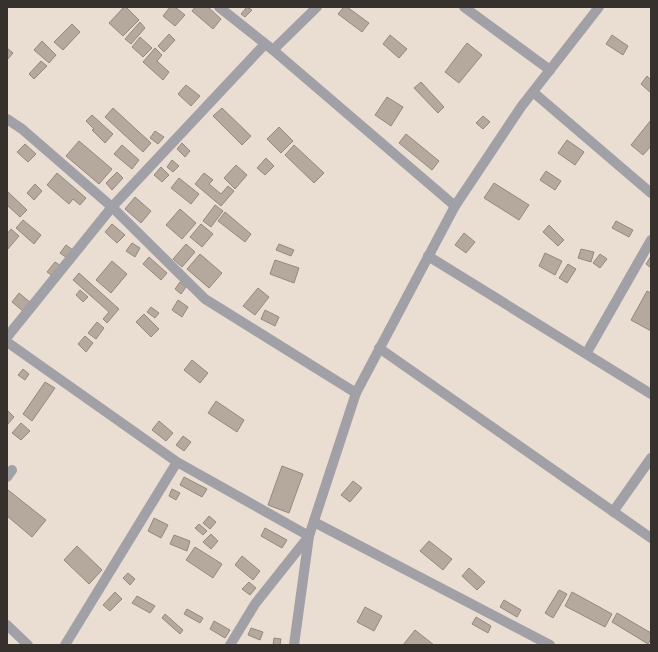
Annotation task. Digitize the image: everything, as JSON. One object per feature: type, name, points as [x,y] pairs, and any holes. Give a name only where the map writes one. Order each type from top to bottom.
[{"type":"street","points":[[219,7],[269,47],[455,206]]},
{"type":"street","points":[[7,338],[112,207],[269,47],[317,7]]},
{"type":"street","points":[[464,7],[550,70]]},
{"type":"street","points":[[295,644],[309,536],[356,393],[455,206],[521,107],[599,7]]},
{"type":"street","points":[[533,92],[651,193]]},
{"type":"street","points":[[7,120],[22,129],[112,207],[205,299],[356,393]]},
{"type":"street","points":[[586,354],[651,240]]},
{"type":"street","points":[[428,256],[651,394]]},
{"type":"street","points":[[7,342],[177,462],[309,536]]},
{"type":"street","points":[[379,348],[651,538]]},
{"type":"street","points":[[613,512],[651,458]]},
{"type":"street","points":[[65,645],[177,462]]},
{"type":"street","points":[[314,522],[550,645]]},
{"type":"street","points":[[230,645],[255,604],[309,536]]},
{"type":"street","points":[[7,625],[28,645]]},
{"type":"building","points":[[124,7],[126,7],[139,20],[123,36],[109,23]]},
{"type":"building","points":[[170,7],[175,7],[185,15],[175,26],[163,16]]},
{"type":"building","points":[[195,7],[208,7],[221,19],[213,29],[192,11]]},
{"type":"building","points":[[247,7],[252,10],[245,17],[241,14]]},
{"type":"building","points":[[344,7],[347,7],[369,23],[362,32],[338,14]]},
{"type":"building","points":[[140,22],[145,28],[131,44],[125,39]]},
{"type":"building","points":[[72,24],[80,32],[63,50],[54,42]]},
{"type":"building","points":[[169,34],[175,40],[164,52],[158,46]]},
{"type":"building","points":[[390,35],[407,49],[399,58],[383,44]]},
{"type":"building","points":[[612,35],[628,46],[623,55],[606,44]]},
{"type":"building","points":[[140,37],[152,48],[143,57],[132,47]]},
{"type":"building","points":[[42,41],[56,55],[49,63],[34,50]]},
{"type":"building","points":[[467,43],[482,55],[459,83],[445,72]]},
{"type":"building","points":[[7,48],[13,53],[7,60]]},
{"type":"building","points":[[155,48],[162,55],[157,61],[169,72],[163,80],[143,62]]},
{"type":"building","points":[[41,61],[47,66],[34,79],[29,74]]},
{"type":"building","points":[[647,76],[651,80],[651,93],[641,84]]},
{"type":"building","points":[[421,82],[444,107],[438,113],[414,88]]},
{"type":"building","points":[[186,85],[200,96],[191,106],[178,94]]},
{"type":"building","points":[[387,97],[403,107],[391,126],[375,115]]},
{"type":"building","points":[[113,108],[151,143],[143,152],[105,117]]},
{"type":"building","points":[[222,108],[251,136],[242,145],[213,116]]},
{"type":"building","points":[[92,115],[113,134],[105,143],[92,130],[94,129],[86,121]]},
{"type":"building","points":[[483,116],[490,122],[483,129],[476,123]]},
{"type":"building","points":[[651,120],[651,146],[643,155],[631,145]]},
{"type":"building","points":[[279,127],[293,141],[281,153],[267,139]]},
{"type":"building","points":[[155,131],[164,137],[158,144],[150,138]]},
{"type":"building","points":[[406,134],[439,161],[432,170],[399,143]]},
{"type":"building","points":[[567,140],[584,152],[575,165],[558,153]]},
{"type":"building","points":[[79,141],[112,169],[99,184],[66,156]]},
{"type":"building","points":[[182,143],[190,151],[185,157],[177,149]]},
{"type":"building","points":[[25,144],[36,154],[28,162],[17,152]]},
{"type":"building","points":[[122,145],[139,160],[132,169],[114,154]]},
{"type":"building","points":[[294,145],[324,173],[314,183],[285,155]]},
{"type":"building","points":[[266,158],[274,166],[265,175],[257,168]]},
{"type":"building","points":[[172,160],[179,166],[173,172],[167,167]]},
{"type":"building","points":[[236,165],[247,175],[235,189],[224,178]]},
{"type":"building","points":[[161,167],[169,175],[162,182],[154,175]]},
{"type":"building","points":[[546,171],[561,181],[555,190],[540,180]]},
{"type":"building","points":[[117,172],[123,178],[112,190],[106,183]]},
{"type":"building","points":[[57,173],[86,198],[80,205],[73,199],[69,204],[47,185]]},
{"type":"building","points":[[204,173],[213,180],[209,184],[221,194],[228,186],[234,191],[221,206],[195,184]]},
{"type":"building","points":[[179,178],[199,194],[191,204],[171,188]]},
{"type":"building","points":[[494,183],[529,205],[519,220],[484,198]]},
{"type":"building","points":[[35,184],[42,191],[34,200],[27,193]]},
{"type":"building","points":[[7,191],[27,210],[20,217],[7,205]]},
{"type":"building","points":[[135,197],[151,211],[141,223],[125,209]]},
{"type":"building","points":[[215,205],[223,211],[211,227],[203,221]]},
{"type":"building","points":[[180,209],[196,223],[182,239],[166,225]]},
{"type":"building","points":[[225,212],[251,234],[245,242],[218,221]]},
{"type":"building","points":[[23,220],[41,235],[34,244],[16,228]]},
{"type":"building","points":[[616,221],[633,230],[629,237],[612,228]]},
{"type":"building","points":[[112,224],[125,235],[117,243],[105,232]]},
{"type":"building","points":[[201,224],[213,234],[202,247],[190,237]]},
{"type":"building","points":[[549,225],[564,240],[558,246],[543,232]]},
{"type":"building","points":[[11,229],[19,236],[7,250],[7,234]]},
{"type":"building","points":[[464,233],[475,242],[466,253],[455,245]]},
{"type":"building","points":[[132,243],[140,248],[135,257],[126,251]]},
{"type":"building","points":[[186,244],[195,252],[182,267],[173,259]]},
{"type":"building","points":[[279,244],[294,250],[291,256],[276,250]]},
{"type":"building","points":[[66,245],[73,250],[67,258],[60,253]]},
{"type":"building","points":[[581,249],[594,252],[591,262],[578,258]]},
{"type":"building","points":[[545,253],[562,261],[555,275],[539,266]]},
{"type":"building","points":[[200,254],[222,273],[209,288],[187,269]]},
{"type":"building","points":[[600,254],[607,259],[600,268],[593,263]]},
{"type":"building","points":[[651,256],[651,268],[646,264]]},
{"type":"building","points":[[149,257],[167,273],[161,280],[143,264]]},
{"type":"building","points":[[275,260],[299,268],[294,283],[270,274]]},
{"type":"building","points":[[112,261],[127,274],[111,293],[96,280]]},
{"type":"building","points":[[55,262],[61,266],[53,276],[47,272]]},
{"type":"building","points":[[568,264],[576,269],[567,283],[559,278]]},
{"type":"building","points":[[79,273],[119,309],[107,323],[103,319],[109,312],[73,280]]},
{"type":"building","points":[[180,282],[186,287],[181,294],[175,289]]},
{"type":"building","points":[[258,288],[269,297],[255,315],[243,306]]},
{"type":"building","points":[[80,290],[88,297],[83,302],[76,295]]},
{"type":"building","points":[[647,291],[651,293],[651,331],[631,320]]},
{"type":"building","points":[[19,293],[31,303],[24,312],[12,302]]},
{"type":"building","points":[[178,300],[188,307],[182,317],[172,310]]},
{"type":"building","points":[[151,307],[159,313],[155,318],[147,312]]},
{"type":"building","points":[[265,310],[279,317],[275,326],[261,319]]},
{"type":"building","points":[[144,314],[159,329],[151,337],[136,322]]},
{"type":"building","points":[[97,322],[104,328],[96,339],[88,333]]},
{"type":"building","points":[[85,336],[93,343],[86,352],[78,344]]},
{"type":"building","points":[[192,360],[208,373],[200,383],[184,370]]},
{"type":"building","points":[[23,369],[29,374],[25,380],[18,375]]},
{"type":"building","points":[[45,382],[55,388],[32,421],[23,414]]},
{"type":"building","points":[[216,401],[244,420],[237,432],[208,413]]},
{"type":"building","points":[[7,410],[14,417],[7,425]]},
{"type":"building","points":[[159,421],[173,433],[166,441],[152,430]]},
{"type":"building","points":[[21,423],[30,431],[21,440],[12,433]]},
{"type":"building","points":[[183,436],[191,442],[184,451],[176,445]]},
{"type":"building","points":[[282,466],[303,474],[289,513],[268,505]]},
{"type":"building","points":[[184,477],[207,489],[202,497],[180,485]]},
{"type":"building","points":[[353,481],[362,488],[350,502],[341,495]]},
{"type":"building","points":[[172,489],[180,493],[176,500],[169,496]]},
{"type":"building","points":[[8,490],[46,520],[32,537],[7,516]]},
{"type":"building","points":[[209,516],[216,522],[210,529],[203,523]]},
{"type":"building","points":[[154,518],[168,525],[161,538],[148,531]]},
{"type":"building","points":[[199,524],[207,531],[203,535],[195,528]]},
{"type":"building","points":[[265,528],[287,540],[282,548],[261,536]]},
{"type":"building","points":[[211,534],[218,541],[211,549],[203,542]]},
{"type":"building","points":[[174,535],[190,541],[187,551],[170,544]]},
{"type":"building","points":[[429,541],[452,559],[443,570],[420,551]]},
{"type":"building","points":[[77,546],[102,570],[89,584],[64,560]]},
{"type":"building","points":[[195,547],[222,564],[213,578],[186,560]]},
{"type":"building","points":[[242,556],[260,571],[253,580],[235,565]]},
{"type":"building","points":[[469,568],[485,582],[477,590],[462,576]]},
{"type":"building","points":[[128,573],[135,579],[130,585],[123,578]]},
{"type":"building","points":[[249,582],[256,588],[250,595],[242,589]]},
{"type":"building","points":[[559,590],[567,594],[553,618],[545,613]]},
{"type":"building","points":[[115,592],[122,599],[110,611],[103,605]]},
{"type":"building","points":[[572,592],[612,614],[605,627],[565,606]]},
{"type":"building","points":[[137,596],[155,606],[150,613],[132,603]]},
{"type":"building","points":[[504,600],[521,610],[517,617],[500,607]]},
{"type":"building","points":[[365,607],[382,616],[374,631],[357,622]]},
{"type":"building","points":[[187,609],[203,618],[200,623],[184,614]]},
{"type":"building","points":[[617,613],[651,633],[651,639],[648,644],[612,622]]},
{"type":"building","points":[[165,614],[183,630],[180,634],[162,618]]},
{"type":"building","points":[[476,617],[491,626],[488,633],[472,624]]},
{"type":"building","points":[[214,621],[230,630],[225,638],[210,629]]},
{"type":"building","points":[[251,628],[263,632],[260,640],[248,635]]},
{"type":"building","points":[[415,630],[434,645],[403,645]]},
{"type":"building","points":[[274,638],[281,639],[280,645],[273,645]]}]
